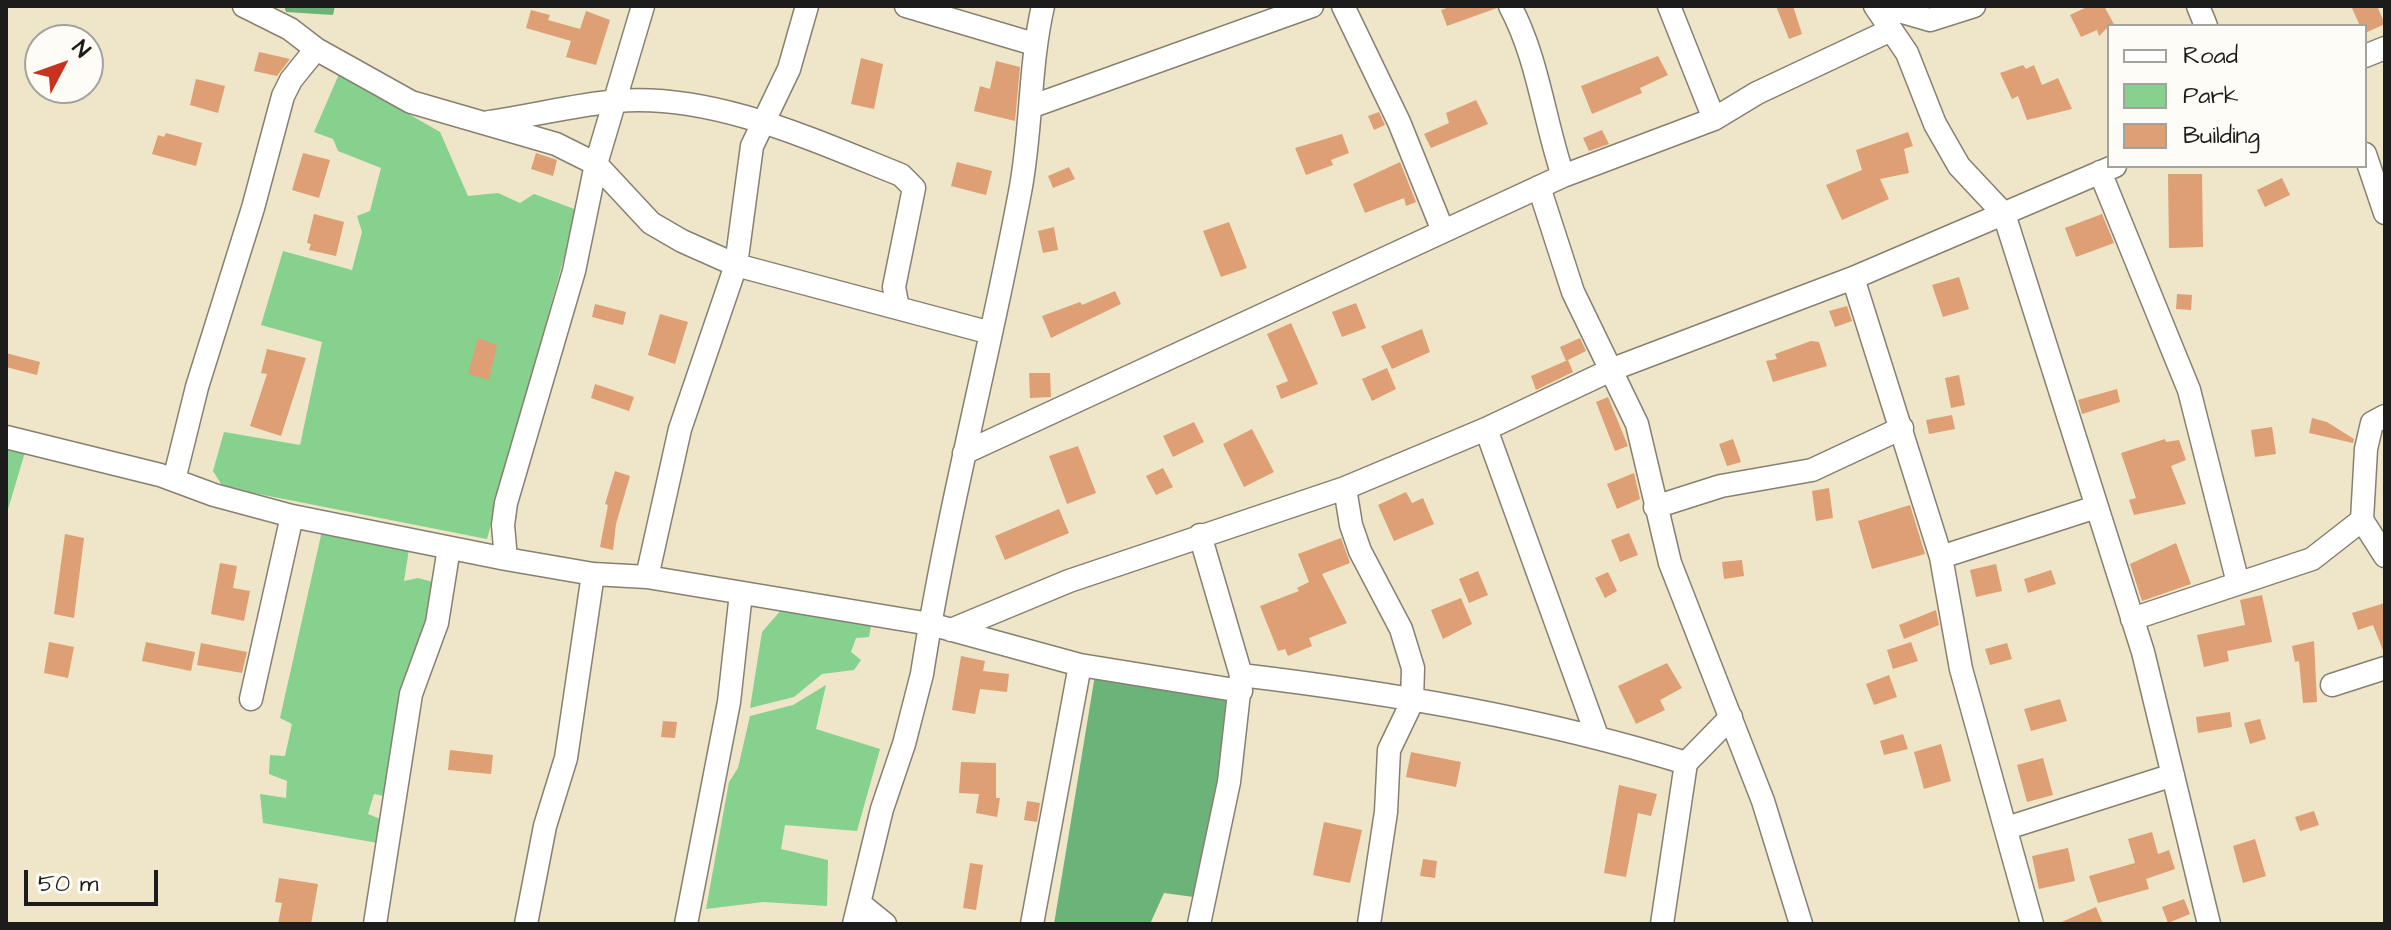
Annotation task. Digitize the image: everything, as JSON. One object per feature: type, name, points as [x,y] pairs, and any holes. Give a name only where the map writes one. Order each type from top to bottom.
[{"type":"street","points":[[244,6],[290,29],[316,49],[411,102],[556,144],[596,164],[651,223],[682,241],[736,265],[991,333]]},
{"type":"street","points":[[506,559],[503,525],[506,503],[581,246],[596,164],[643,6]]},
{"type":"street","points":[[647,577],[680,429],[736,265],[747,174],[760,124],[789,69],[807,6]]},
{"type":"street","points":[[906,6],[1034,44]]},
{"type":"street","points":[[885,924],[856,913],[882,809],[941,627],[964,453],[1021,189],[1033,106],[1034,44],[1043,6]]},
{"type":"street","points":[[1033,106],[1312,6]]},
{"type":"street","points":[[1343,6],[1399,122],[1443,231]]},
{"type":"street","points":[[1510,6],[1536,73],[1550,140],[1563,176]]},
{"type":"street","points":[[1669,6],[1714,119]]},
{"type":"street","points":[[1875,6],[1907,53],[1935,124],[1959,166],[2004,214],[2132,619],[2209,924]]},
{"type":"street","points":[[1882,6],[1930,20],[1974,6]]},
{"type":"street","points":[[1907,53],[1930,20]]},
{"type":"street","points":[[964,453],[1563,176],[1714,119],[1757,93],[1891,30]]},
{"type":"street","points":[[174,480],[197,387],[283,96],[316,49]]},
{"type":"street","points":[[481,123],[617,101],[695,105],[760,124],[882,167],[909,181],[914,188],[894,287],[898,308]]},
{"type":"street","points":[[2367,160],[2385,213]]},
{"type":"street","points":[[941,627],[1200,535],[1345,488],[1486,429],[1613,369],[1853,278],[2107,169],[2189,390],[2238,583]]},
{"type":"street","points":[[1539,187],[1573,292],[1637,424],[1670,563],[1784,861],[1801,924]]},
{"type":"street","points":[[1853,278],[1941,557],[1961,669],[2032,924]]},
{"type":"street","points":[[2385,416],[2372,423],[2369,436],[2362,520],[2385,556]]},
{"type":"street","points":[[1655,507],[1721,486],[1812,470],[1902,428]]},
{"type":"street","points":[[1486,429],[1597,736]]},
{"type":"street","points":[[6,437],[174,480],[214,495],[292,516],[449,548],[593,574],[647,577],[941,627],[1080,665],[1241,683],[1376,692],[1412,702],[1597,736],[1686,763]]},
{"type":"street","points":[[1345,488],[1351,525],[1360,551],[1408,647],[1413,668],[1412,702],[1389,750],[1386,812],[1369,924]]},
{"type":"street","points":[[1941,557],[2096,507]]},
{"type":"street","points":[[251,699],[292,516]]},
{"type":"street","points":[[2132,619],[2312,559],[2362,520]]},
{"type":"street","points":[[1199,924],[1229,782],[1241,683],[1200,535]]},
{"type":"street","points":[[375,924],[411,694],[437,623],[449,548]]},
{"type":"street","points":[[526,924],[545,826],[566,758],[593,574]]},
{"type":"street","points":[[686,924],[729,702],[741,593]]},
{"type":"street","points":[[1032,924],[1080,665]]},
{"type":"street","points":[[2332,685],[2385,668]]},
{"type":"street","points":[[1662,924],[1686,763],[1731,717]]},
{"type":"street","points":[[2007,828],[2173,775]]},
{"type":"green space","points":[[284,6],[335,6],[333,15],[286,12]]},
{"type":"green space","points":[[339,74],[440,132],[468,196],[498,193],[520,203],[534,194],[577,210],[487,539],[223,487],[213,471],[224,432],[300,445],[322,342],[261,325],[283,251],[352,270],[362,232],[357,216],[370,211],[381,168],[338,151],[333,139],[314,132]]},
{"type":"green space","points":[[6,445],[26,449],[6,516]]},
{"type":"green space","points":[[322,531],[409,549],[404,581],[418,578],[441,584],[389,797],[374,794],[368,814],[383,820],[378,843],[263,823],[260,794],[286,798],[287,781],[269,774],[270,755],[285,756],[292,724],[280,718]]},
{"type":"green space","points":[[782,609],[871,626],[869,637],[856,638],[851,652],[861,660],[854,670],[822,674],[794,697],[750,708],[762,632]]},
{"type":"green space","points":[[1095,675],[1237,692],[1201,898],[1164,893],[1150,924],[1054,924]]},
{"type":"green space","points":[[826,685],[816,729],[880,749],[857,831],[785,825],[781,849],[828,860],[827,906],[763,902],[706,909],[729,782],[738,768],[750,716],[793,705]]},
{"type":"building","points":[[1452,6],[1497,8],[1447,26],[1441,10]]},
{"type":"building","points":[[1776,6],[1793,6],[1802,34],[1789,39]]},
{"type":"building","points":[[2089,6],[2104,6],[2114,24],[2107,24],[2099,36],[2097,30],[2081,37],[2070,15]]},
{"type":"building","points":[[2351,6],[2377,6],[2385,24],[2367,32],[2367,24],[2359,24]]},
{"type":"building","points":[[531,10],[550,15],[548,20],[580,29],[586,11],[610,20],[596,65],[566,57],[571,41],[526,28]]},
{"type":"building","points":[[259,52],[290,59],[277,76],[254,71]]},
{"type":"building","points":[[1658,56],[1668,75],[1640,88],[1642,93],[1592,114],[1581,86]]},
{"type":"building","points":[[861,58],[883,64],[874,109],[851,104]]},
{"type":"building","points":[[996,61],[1020,67],[1015,121],[974,111],[980,86],[990,89]]},
{"type":"building","points":[[2023,65],[2026,69],[2034,65],[2042,85],[2058,78],[2072,109],[2027,120],[2018,96],[2012,99],[2000,73]]},
{"type":"building","points":[[196,79],[225,86],[218,113],[190,105]]},
{"type":"building","points":[[1476,100],[1488,124],[1431,148],[1424,134],[1449,123],[1446,113]]},
{"type":"building","points":[[1379,112],[1385,125],[1374,130],[1368,116]]},
{"type":"building","points":[[1602,130],[1609,144],[1589,151],[1583,138]]},
{"type":"building","points":[[1908,132],[1913,146],[1904,149],[1909,173],[1880,179],[1889,199],[1842,220],[1826,185],[1862,170],[1856,150]]},
{"type":"building","points":[[166,133],[202,143],[196,166],[152,154],[158,135],[164,137]]},
{"type":"building","points":[[1342,134],[1349,153],[1331,160],[1333,165],[1306,175],[1295,148]]},
{"type":"building","points":[[303,153],[330,160],[319,198],[292,190]]},
{"type":"building","points":[[536,153],[557,160],[553,176],[531,169]]},
{"type":"building","points":[[957,162],[992,171],[986,195],[951,186]]},
{"type":"building","points":[[1400,162],[1416,202],[1406,206],[1404,198],[1365,213],[1353,184]]},
{"type":"building","points":[[1069,167],[1075,179],[1053,188],[1048,176]]},
{"type":"building","points":[[2168,174],[2202,174],[2203,247],[2169,248]]},
{"type":"building","points":[[2282,178],[2290,195],[2265,207],[2257,190]]},
{"type":"building","points":[[314,214],[344,222],[336,256],[309,250],[311,244],[307,243]]},
{"type":"building","points":[[2102,214],[2114,243],[2076,257],[2065,228]]},
{"type":"building","points":[[1229,222],[1247,268],[1221,277],[1203,231]]},
{"type":"building","points":[[1054,227],[1058,250],[1043,253],[1038,231]]},
{"type":"building","points":[[1959,277],[1969,309],[1943,317],[1932,285]]},
{"type":"building","points":[[1115,291],[1121,304],[1051,338],[1042,316],[1080,302],[1082,305]]},
{"type":"building","points":[[2177,294],[2192,295],[2191,310],[2176,309]]},
{"type":"building","points":[[1356,303],[1366,328],[1342,337],[1332,312]]},
{"type":"building","points":[[595,304],[626,312],[623,325],[592,317]]},
{"type":"building","points":[[1847,306],[1852,321],[1835,327],[1829,311]]},
{"type":"building","points":[[660,314],[688,322],[675,364],[648,355]]},
{"type":"building","points":[[1291,323],[1318,384],[1281,399],[1276,386],[1288,381],[1267,334]]},
{"type":"building","points":[[1422,329],[1430,352],[1392,369],[1381,346]]},
{"type":"building","points":[[478,338],[497,345],[489,380],[468,374]]},
{"type":"building","points":[[1580,338],[1586,351],[1566,361],[1560,347]]},
{"type":"building","points":[[1811,341],[1819,342],[1827,366],[1773,382],[1766,361],[1777,359],[1775,354]]},
{"type":"building","points":[[267,349],[306,358],[281,436],[250,426],[267,374],[261,373]]},
{"type":"building","points":[[6,353],[40,362],[37,375],[6,367]]},
{"type":"building","points":[[1568,360],[1573,372],[1536,390],[1531,376]]},
{"type":"building","points":[[1387,368],[1396,389],[1372,401],[1362,379]]},
{"type":"building","points":[[1029,373],[1050,373],[1051,397],[1030,398]]},
{"type":"building","points":[[1959,375],[1965,405],[1951,408],[1945,378]]},
{"type":"building","points":[[595,384],[634,397],[629,411],[591,398]]},
{"type":"building","points":[[2117,389],[2120,402],[2082,414],[2078,400]]},
{"type":"building","points":[[1608,397],[1628,446],[1615,451],[1596,402]]},
{"type":"building","points":[[1952,415],[1955,429],[1929,434],[1926,420]]},
{"type":"building","points":[[2312,418],[2327,422],[2354,439],[2353,443],[2309,433]]},
{"type":"building","points":[[1194,422],[1204,442],[1173,457],[1163,436]]},
{"type":"building","points":[[2272,427],[2276,454],[2255,457],[2251,430]]},
{"type":"building","points":[[1252,429],[1274,472],[1244,487],[1223,444]]},
{"type":"building","points":[[1733,439],[1741,462],[1727,466],[1719,444]]},
{"type":"building","points":[[2165,439],[2166,442],[2179,440],[2186,460],[2171,466],[2186,504],[2134,515],[2129,500],[2136,498],[2121,453]]},
{"type":"building","points":[[1078,446],[1096,493],[1067,504],[1049,456]]},
{"type":"building","points":[[1163,468],[1173,487],[1156,495],[1146,476]]},
{"type":"building","points":[[615,471],[630,476],[616,524],[613,550],[600,547],[608,505],[605,504]]},
{"type":"building","points":[[1634,473],[1640,499],[1617,509],[1607,484]]},
{"type":"building","points":[[1829,488],[1833,518],[1816,521],[1812,491]]},
{"type":"building","points":[[1406,492],[1412,503],[1423,498],[1434,524],[1394,541],[1378,505]]},
{"type":"building","points":[[1910,505],[1925,554],[1872,569],[1858,521]]},
{"type":"building","points":[[1059,509],[1069,533],[1005,560],[995,536]]},
{"type":"building","points":[[1629,533],[1638,555],[1620,562],[1611,540]]},
{"type":"building","points":[[65,534],[84,538],[74,618],[54,614]]},
{"type":"building","points":[[1341,538],[1350,563],[1322,574],[1347,623],[1309,638],[1312,646],[1288,656],[1285,649],[1278,651],[1260,606],[1299,591],[1297,588],[1309,582],[1298,554]]},
{"type":"building","points":[[2176,543],[2191,584],[2142,601],[2130,564]]},
{"type":"building","points":[[1742,560],[1744,576],[1724,579],[1722,562]]},
{"type":"building","points":[[220,563],[237,566],[233,588],[250,591],[244,621],[211,614]]},
{"type":"building","points":[[1996,564],[2002,591],[1976,597],[1970,570]]},
{"type":"building","points":[[2051,570],[2056,584],[2028,593],[2024,579]]},
{"type":"building","points":[[1478,571],[1488,595],[1469,603],[1459,579]]},
{"type":"building","points":[[1608,572],[1617,591],[1605,598],[1595,578]]},
{"type":"building","points":[[2262,595],[2272,642],[2227,651],[2229,661],[2204,667],[2197,635],[2245,625],[2240,600]]},
{"type":"building","points":[[1461,598],[1472,624],[1443,639],[1431,610]]},
{"type":"building","points":[[2385,603],[2384,653],[2373,625],[2358,630],[2352,613]]},
{"type":"building","points":[[1936,610],[1939,625],[1904,639],[1899,625]]},
{"type":"building","points":[[2314,641],[2317,702],[2303,703],[2299,661],[2295,662],[2292,646]]},
{"type":"building","points":[[49,642],[74,647],[68,678],[44,673]]},
{"type":"building","points":[[146,642],[195,652],[191,671],[142,661]]},
{"type":"building","points":[[1911,642],[1918,661],[1893,669],[1887,650]]},
{"type":"building","points":[[201,643],[247,652],[242,673],[197,665]]},
{"type":"building","points":[[2007,643],[2012,659],[1990,665],[1985,649]]},
{"type":"building","points":[[961,656],[985,661],[983,671],[1009,674],[1007,692],[980,689],[975,714],[952,710]]},
{"type":"building","points":[[1667,663],[1682,688],[1660,700],[1665,710],[1636,724],[1618,686]]},
{"type":"building","points":[[1889,675],[1897,697],[1874,705],[1866,684]]},
{"type":"building","points":[[2060,699],[2067,721],[2031,731],[2024,709]]},
{"type":"building","points":[[2230,712],[2232,727],[2198,733],[2196,717]]},
{"type":"building","points":[[2260,719],[2266,739],[2250,744],[2244,723]]},
{"type":"building","points":[[663,721],[677,722],[675,738],[661,737]]},
{"type":"building","points":[[1903,734],[1908,749],[1884,755],[1880,741]]},
{"type":"building","points":[[1941,744],[1951,781],[1924,789],[1914,752]]},
{"type":"building","points":[[450,750],[493,755],[491,774],[448,770]]},
{"type":"building","points":[[1411,752],[1461,762],[1456,787],[1406,777]]},
{"type":"building","points":[[2043,758],[2053,795],[2027,802],[2017,765]]},
{"type":"building","points":[[961,762],[996,763],[996,798],[1000,798],[997,817],[976,813],[979,794],[959,793]]},
{"type":"building","points":[[1619,785],[1657,794],[1651,816],[1638,813],[1626,877],[1604,873]]},
{"type":"building","points":[[1027,801],[1040,803],[1037,822],[1024,820]]},
{"type":"building","points":[[2314,811],[2319,825],[2300,831],[2295,817]]},
{"type":"building","points":[[1324,822],[1362,830],[1350,883],[1313,875]]},
{"type":"building","points":[[2152,832],[2158,854],[2169,850],[2175,869],[2146,879],[2149,889],[2098,903],[2089,876],[2135,863],[2128,839]]},
{"type":"building","points":[[2255,839],[2266,876],[2243,883],[2233,846]]},
{"type":"building","points":[[2068,848],[2075,881],[2039,889],[2032,856]]},
{"type":"building","points":[[1423,859],[1437,861],[1435,878],[1420,876]]},
{"type":"building","points":[[970,863],[983,865],[976,910],[963,908]]},
{"type":"building","points":[[279,878],[318,884],[311,924],[278,924],[282,903],[275,902]]},
{"type":"building","points":[[2184,899],[2190,914],[2168,923],[2162,907]]},
{"type":"building","points":[[2096,907],[2103,924],[2057,924]]}]
